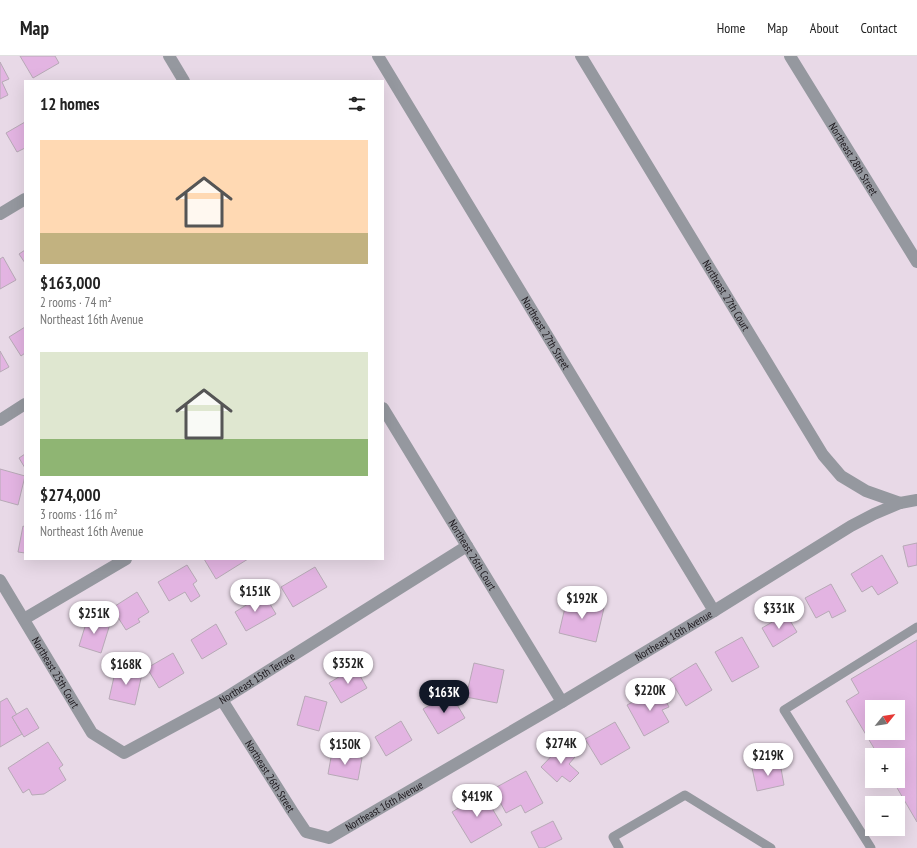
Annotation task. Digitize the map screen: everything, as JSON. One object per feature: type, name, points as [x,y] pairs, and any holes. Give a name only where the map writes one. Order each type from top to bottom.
[{"type":"street","points":[[169,56],[183,80]]},
{"type":"street","name":"Northeast 27th Street","points":[[378,56],[714,611]]},
{"type":"street","name":"Northeast 27th Court","points":[[581,56],[823,455],[841,476],[866,491],[900,503]]},
{"type":"street","name":"Northeast 28th Street","points":[[790,56],[917,262]]},
{"type":"street","points":[[0,214],[24,200]]},
{"type":"street","points":[[0,420],[24,405]]},
{"type":"street","name":"Northeast 26th Court","points":[[384,410],[562,702]]},
{"type":"street","name":"Northeast 16th Avenue","points":[[329,838],[562,702],[714,611],[851,526],[900,503],[917,500]]},
{"type":"street","name":"Northeast 15th Terrace","points":[[124,753],[222,700],[467,546]]},
{"type":"street","points":[[24,619],[124,560]]},
{"type":"street","name":"Northeast 25th Court","points":[[0,580],[92,733],[124,753]]},
{"type":"street","name":"Northeast 26th Street","points":[[222,700],[306,832],[329,838]]},
{"type":"lane","points":[[871,848],[784,710],[917,627]]},
{"type":"lane","points":[[619,848],[613,837],[685,795],[771,848]]},
{"type":"building","points":[[20,56],[55,56],[59,63],[33,78]]},
{"type":"building","points":[[0,62],[9,79],[2,82],[8,95],[0,99]]},
{"type":"building","points":[[24,123],[24,148],[17,152],[6,133]]},
{"type":"building","points":[[24,251],[24,262],[19,254]]},
{"type":"building","points":[[3,257],[16,280],[0,289],[0,259]]},
{"type":"building","points":[[24,328],[24,354],[21,356],[9,337]]},
{"type":"building","points":[[0,351],[9,367],[0,372]]},
{"type":"building","points":[[24,455],[24,466],[19,458]]},
{"type":"building","points":[[0,469],[24,476],[18,505],[0,500]]},
{"type":"building","points":[[23,526],[24,553],[18,552]]},
{"type":"building","points":[[917,543],[917,565],[908,567],[903,546]]},
{"type":"building","points":[[882,555],[898,583],[878,595],[872,586],[862,592],[851,574]]},
{"type":"building","points":[[205,560],[246,560],[216,579]]},
{"type":"building","points":[[187,565],[197,581],[193,584],[200,596],[191,602],[185,592],[169,601],[158,582]]},
{"type":"building","points":[[315,567],[327,587],[293,607],[281,587]]},
{"type":"building","points":[[831,584],[846,611],[832,618],[829,611],[816,618],[805,598]]},
{"type":"building","points":[[137,592],[149,612],[138,619],[140,622],[126,630],[112,608]]},
{"type":"building","points":[[264,594],[276,614],[246,631],[235,612]]},
{"type":"building","points":[[567,599],[604,608],[596,642],[559,633]]},
{"type":"building","points":[[786,614],[797,632],[773,647],[762,628]]},
{"type":"building","points":[[88,617],[110,624],[101,653],[79,646]]},
{"type":"building","points":[[216,624],[227,644],[202,659],[191,640]]},
{"type":"building","points":[[742,637],[759,667],[732,682],[715,652]]},
{"type":"building","points":[[917,640],[917,822],[905,802],[905,796],[902,796],[897,788],[905,788],[905,748],[874,748],[869,740],[905,740],[905,700],[865,700],[865,733],[846,701],[859,693],[851,679]]},
{"type":"building","points":[[173,653],[184,673],[159,688],[147,668]]},
{"type":"building","points":[[474,663],[504,670],[497,703],[466,697]]},
{"type":"building","points":[[696,663],[712,690],[686,706],[670,679]]},
{"type":"building","points":[[355,667],[367,688],[341,703],[329,683]]},
{"type":"building","points":[[116,668],[142,674],[135,705],[109,699]]},
{"type":"building","points":[[659,688],[669,707],[662,710],[669,722],[644,736],[627,705]]},
{"type":"building","points":[[450,693],[465,718],[438,734],[423,709]]},
{"type":"building","points":[[305,696],[327,702],[319,731],[297,725]]},
{"type":"building","points":[[7,698],[17,715],[12,717],[22,734],[0,747],[0,702]]},
{"type":"building","points":[[27,708],[39,728],[24,737],[12,717]]},
{"type":"building","points":[[401,721],[412,740],[386,756],[375,737]]},
{"type":"building","points":[[615,722],[630,748],[601,765],[585,739]]},
{"type":"building","points":[[48,742],[63,765],[59,768],[66,780],[44,794],[32,795],[29,789],[23,793],[8,768]]},
{"type":"building","points":[[562,745],[575,757],[569,764],[579,773],[570,782],[562,776],[557,782],[541,767]]},
{"type":"building","points":[[332,752],[362,758],[358,780],[328,774]]},
{"type":"building","points":[[780,763],[784,785],[757,791],[752,768]]},
{"type":"building","points":[[526,771],[543,803],[525,813],[521,805],[506,813],[493,789]]},
{"type":"building","points":[[483,793],[502,825],[471,843],[452,812]]},
{"type":"building","points":[[553,821],[562,839],[544,848],[539,848],[531,832]]}]
